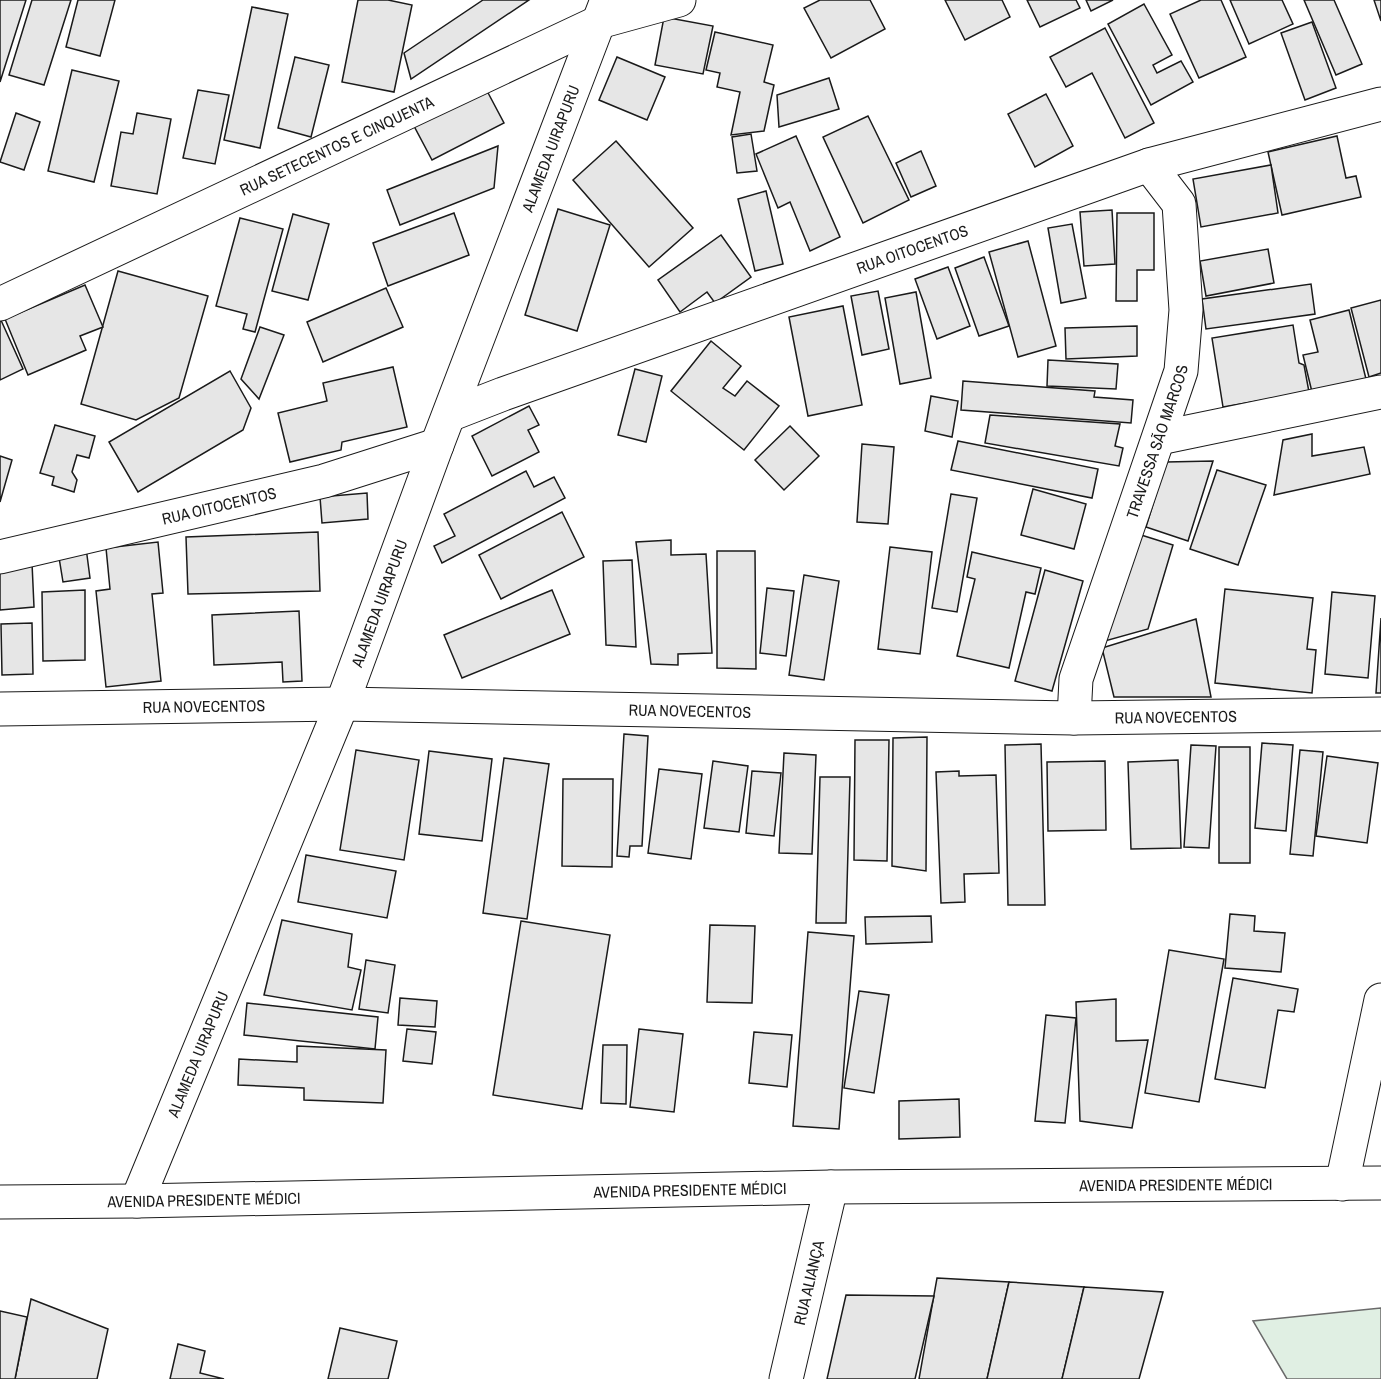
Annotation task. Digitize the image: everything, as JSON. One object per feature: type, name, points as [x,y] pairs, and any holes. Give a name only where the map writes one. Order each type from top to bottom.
[{"type":"street","name":"RUA SETECENTOS E CINQUENTA","points":[[0,304],[603,11],[678,0]]},
{"type":"street","name":"ALAMEDA UIRAPURU","points":[[137,1201],[342,704],[437,445],[603,11]]},
{"type":"street","name":"RUA OITOCENTOS","points":[[449,415],[1149,165],[1381,104]]},
{"type":"street","name":"TRAVESSA SÃO MARCOS","points":[[1074,718],[1076,679],[1181,371],[1186,310],[1179,204],[1149,165]]},
{"type":"street","points":[[1159,438],[1381,392]]},
{"type":"street","name":"RUA OITOCENTOS","points":[[0,556],[324,481],[437,445]]},
{"type":"street","name":"RUA NOVECENTOS","points":[[0,709],[342,704],[1074,718],[1381,714]]},
{"type":"street","points":[[1342,1184],[1381,1000]]},
{"type":"street","name":"AVENIDA PRESIDENTE MÉDICI","points":[[0,1202],[831,1187],[1381,1184]]},
{"type":"street","name":"RUA ALIANÇA","points":[[786,1379],[831,1187]]},
{"type":"green space","points":[[1381,1308],[1381,1379],[1287,1379],[1253,1321]]},
{"type":"building","points":[[0,0],[26,0],[0,82]]},
{"type":"building","points":[[32,0],[71,0],[44,85],[9,75]]},
{"type":"building","points":[[78,0],[115,0],[100,56],[66,47]]},
{"type":"building","points":[[358,0],[388,0],[412,5],[394,92],[342,82]]},
{"type":"building","points":[[483,0],[529,0],[411,79],[404,53]]},
{"type":"building","points":[[820,0],[870,0],[885,29],[831,58],[804,8]]},
{"type":"building","points":[[945,0],[1002,0],[1010,17],[965,40]]},
{"type":"building","points":[[1027,0],[1076,0],[1080,8],[1040,27]]},
{"type":"building","points":[[1086,0],[1113,0],[1091,11]]},
{"type":"building","points":[[1201,0],[1221,0],[1246,57],[1199,78],[1170,14]]},
{"type":"building","points":[[1230,0],[1282,0],[1293,24],[1249,44]]},
{"type":"building","points":[[1304,0],[1334,0],[1362,64],[1336,75]]},
{"type":"building","points":[[1374,0],[1381,0],[1381,21]]},
{"type":"building","points":[[1144,4],[1172,55],[1153,65],[1157,73],[1181,61],[1193,82],[1151,105],[1108,24]]},
{"type":"building","points":[[252,7],[288,14],[260,148],[224,140]]},
{"type":"building","points":[[664,17],[713,26],[703,74],[655,65]]},
{"type":"building","points":[[1312,22],[1336,88],[1305,100],[1281,33]]},
{"type":"building","points":[[1105,28],[1154,123],[1125,138],[1092,73],[1066,87],[1050,57]]},
{"type":"building","points":[[715,32],[773,45],[764,82],[774,85],[764,131],[731,135],[740,92],[717,87],[720,73],[706,70]]},
{"type":"building","points":[[295,57],[329,65],[311,137],[278,128]]},
{"type":"building","points":[[617,57],[665,77],[647,120],[599,100]]},
{"type":"building","points":[[72,70],[119,81],[94,182],[48,171]]},
{"type":"building","points":[[829,78],[839,109],[779,127],[777,95]]},
{"type":"building","points":[[486,89],[504,123],[432,160],[414,126]]},
{"type":"building","points":[[198,90],[229,95],[215,164],[183,158]]},
{"type":"building","points":[[1046,94],[1073,146],[1035,167],[1008,114]]},
{"type":"building","points":[[16,113],[40,122],[24,170],[0,162]]},
{"type":"building","points":[[137,113],[171,119],[157,194],[111,186],[121,132],[133,134]]},
{"type":"building","points":[[868,116],[909,200],[863,223],[823,137]]},
{"type":"building","points":[[751,134],[757,171],[737,173],[732,137]]},
{"type":"building","points":[[796,136],[840,237],[810,251],[790,202],[778,208],[756,154]]},
{"type":"building","points":[[1337,136],[1346,178],[1356,176],[1361,197],[1282,215],[1268,152]]},
{"type":"building","points":[[616,141],[693,228],[649,267],[573,180]]},
{"type":"building","points":[[498,146],[494,188],[400,225],[387,190]]},
{"type":"building","points":[[921,151],[936,186],[911,197],[896,163]]},
{"type":"building","points":[[1271,165],[1278,213],[1201,227],[1193,179]]},
{"type":"building","points":[[766,191],[783,264],[755,271],[738,199]]},
{"type":"building","points":[[558,209],[610,225],[577,331],[525,315]]},
{"type":"building","points":[[1112,210],[1115,264],[1084,266],[1080,212]]},
{"type":"building","points":[[454,213],[469,255],[388,286],[373,243]]},
{"type":"building","points":[[1117,213],[1154,213],[1154,270],[1137,270],[1137,301],[1116,301]]},
{"type":"building","points":[[293,214],[329,224],[308,300],[272,291]]},
{"type":"building","points":[[240,218],[283,229],[255,332],[243,329],[247,314],[216,306]]},
{"type":"building","points":[[1072,224],[1086,298],[1061,303],[1048,228]]},
{"type":"building","points":[[721,235],[751,277],[715,303],[707,292],[680,312],[658,280]]},
{"type":"building","points":[[1028,241],[1056,346],[1018,357],[989,252]]},
{"type":"building","points":[[1268,249],[1274,283],[1206,296],[1200,261]]},
{"type":"building","points":[[984,257],[1009,326],[979,336],[955,268]]},
{"type":"building","points":[[948,267],[970,326],[937,339],[915,279]]},
{"type":"building","points":[[118,271],[208,296],[179,398],[136,420],[81,404]]},
{"type":"building","points":[[1311,284],[1315,314],[1206,329],[1202,299]]},
{"type":"building","points":[[85,285],[103,327],[80,336],[86,350],[28,375],[5,319]]},
{"type":"building","points":[[386,288],[403,327],[323,362],[307,322]]},
{"type":"building","points":[[878,291],[889,349],[862,355],[851,296]]},
{"type":"building","points":[[916,292],[931,378],[900,384],[885,298]]},
{"type":"building","points":[[1381,300],[1381,373],[1369,377],[1351,308]]},
{"type":"building","points":[[843,306],[862,405],[808,416],[789,317]]},
{"type":"building","points":[[1349,310],[1366,379],[1312,392],[1303,355],[1318,352],[1310,320]]},
{"type":"building","points":[[0,318],[23,369],[0,380]]},
{"type":"building","points":[[1293,325],[1299,363],[1304,365],[1309,392],[1223,407],[1212,338]]},
{"type":"building","points":[[1137,326],[1137,356],[1066,359],[1065,328]]},
{"type":"building","points":[[260,327],[284,335],[259,399],[241,379]]},
{"type":"building","points":[[711,341],[741,366],[723,388],[735,396],[747,381],[779,406],[744,450],[671,391]]},
{"type":"building","points":[[1048,360],[1118,364],[1116,389],[1047,386]]},
{"type":"building","points":[[393,367],[407,427],[342,442],[341,450],[290,462],[278,413],[327,401],[323,383]]},
{"type":"building","points":[[635,369],[662,376],[646,442],[618,435]]},
{"type":"building","points":[[230,371],[251,408],[243,430],[138,492],[109,442]]},
{"type":"building","points":[[963,381],[1095,391],[1094,397],[1133,400],[1131,423],[961,410]]},
{"type":"building","points":[[931,396],[958,401],[952,437],[925,431]]},
{"type":"building","points":[[529,406],[539,425],[528,430],[539,452],[492,476],[472,436]]},
{"type":"building","points":[[990,415],[1120,424],[1115,446],[1123,448],[1119,466],[985,443]]},
{"type":"building","points":[[55,425],[95,436],[89,458],[77,455],[72,472],[77,480],[74,492],[52,485],[54,477],[40,473]]},
{"type":"building","points":[[790,426],[819,456],[784,490],[755,460]]},
{"type":"building","points":[[1312,434],[1312,456],[1364,447],[1370,474],[1274,495],[1283,440]]},
{"type":"building","points":[[958,441],[1098,469],[1092,498],[951,470]]},
{"type":"building","points":[[862,444],[894,447],[888,524],[857,522]]},
{"type":"building","points":[[0,456],[12,460],[0,502]]},
{"type":"building","points":[[1213,461],[1188,541],[1146,527],[1166,462]]},
{"type":"building","points":[[1217,470],[1266,485],[1238,565],[1190,549]]},
{"type":"building","points":[[526,471],[534,487],[554,477],[565,498],[442,563],[434,546],[455,536],[444,514]]},
{"type":"building","points":[[1033,489],[1086,504],[1074,549],[1021,535]]},
{"type":"building","points":[[367,493],[368,519],[322,523],[320,497]]},
{"type":"building","points":[[951,494],[977,498],[957,612],[932,608]]},
{"type":"building","points":[[562,512],[584,557],[501,599],[479,555]]},
{"type":"building","points":[[318,532],[320,591],[188,594],[186,537]]},
{"type":"building","points":[[1138,534],[1173,545],[1148,629],[1105,641]]},
{"type":"building","points":[[85,540],[90,578],[63,582],[57,545]]},
{"type":"building","points":[[671,540],[671,555],[706,554],[712,653],[678,654],[678,665],[651,664],[636,542]]},
{"type":"building","points":[[158,542],[163,593],[152,594],[161,681],[106,687],[96,591],[110,589],[106,548]]},
{"type":"building","points":[[890,547],[932,552],[920,654],[878,649]]},
{"type":"building","points":[[717,551],[755,551],[756,669],[717,668]]},
{"type":"building","points":[[972,552],[1041,568],[1035,594],[1026,592],[1009,668],[957,656],[975,579],[967,577]]},
{"type":"building","points":[[632,560],[636,647],[606,645],[603,561]]},
{"type":"building","points":[[32,563],[34,607],[0,610],[0,565]]},
{"type":"building","points":[[1045,570],[1083,581],[1052,691],[1015,681]]},
{"type":"building","points":[[804,575],[839,581],[824,680],[789,675]]},
{"type":"building","points":[[767,588],[794,591],[786,656],[760,653]]},
{"type":"building","points":[[1225,589],[1313,598],[1307,649],[1316,650],[1312,693],[1215,683]]},
{"type":"building","points":[[85,590],[85,660],[43,661],[42,592]]},
{"type":"building","points":[[552,590],[570,634],[462,678],[444,635]]},
{"type":"building","points":[[1332,592],[1375,596],[1368,678],[1325,674]]},
{"type":"building","points":[[299,611],[302,681],[283,682],[282,662],[214,665],[212,615]]},
{"type":"building","points":[[1381,618],[1381,693],[1376,693]]},
{"type":"building","points":[[1196,619],[1211,697],[1114,697],[1102,648]]},
{"type":"building","points":[[32,623],[33,674],[2,675],[1,624]]},
{"type":"building","points":[[624,734],[648,736],[642,846],[630,846],[629,857],[617,856]]},
{"type":"building","points":[[927,737],[926,871],[892,866],[893,738]]},
{"type":"building","points":[[855,740],[889,740],[887,861],[854,860]]},
{"type":"building","points":[[1262,743],[1293,745],[1286,831],[1255,828]]},
{"type":"building","points":[[1041,744],[1045,905],[1008,905],[1005,745]]},
{"type":"building","points":[[1191,745],[1216,746],[1209,848],[1184,847]]},
{"type":"building","points":[[1219,747],[1250,747],[1250,863],[1219,863]]},
{"type":"building","points":[[356,750],[419,760],[404,860],[340,850]]},
{"type":"building","points":[[1300,750],[1323,752],[1313,856],[1290,854]]},
{"type":"building","points":[[429,751],[492,759],[482,841],[419,834]]},
{"type":"building","points":[[784,753],[816,755],[812,854],[779,853]]},
{"type":"building","points":[[1327,756],[1378,763],[1367,843],[1316,836]]},
{"type":"building","points":[[504,758],[549,764],[527,919],[483,913]]},
{"type":"building","points":[[1178,760],[1181,848],[1131,849],[1128,762]]},
{"type":"building","points":[[713,761],[748,766],[739,832],[704,828]]},
{"type":"building","points":[[1105,761],[1106,830],[1048,831],[1047,762]]},
{"type":"building","points":[[659,769],[702,774],[691,859],[648,853]]},
{"type":"building","points":[[752,771],[781,773],[774,836],[746,833]]},
{"type":"building","points":[[959,771],[959,776],[996,775],[999,873],[964,874],[965,902],[941,903],[936,772]]},
{"type":"building","points":[[820,777],[850,777],[846,923],[816,923]]},
{"type":"building","points":[[563,779],[613,779],[612,867],[562,866]]},
{"type":"building","points":[[306,855],[396,871],[387,918],[298,902]]},
{"type":"building","points":[[1230,914],[1255,916],[1254,931],[1285,933],[1281,972],[1225,968]]},
{"type":"building","points":[[931,916],[932,942],[866,944],[865,917]]},
{"type":"building","points":[[282,920],[352,934],[348,967],[361,970],[352,1010],[264,995]]},
{"type":"building","points":[[521,921],[610,935],[582,1109],[493,1095]]},
{"type":"building","points":[[710,925],[755,926],[752,1003],[707,1002]]},
{"type":"building","points":[[808,932],[854,936],[839,1129],[793,1126]]},
{"type":"building","points":[[1169,950],[1224,959],[1199,1102],[1145,1093]]},
{"type":"building","points":[[366,960],[395,965],[388,1013],[359,1009]]},
{"type":"building","points":[[1233,978],[1298,989],[1294,1012],[1278,1010],[1265,1088],[1215,1079]]},
{"type":"building","points":[[859,991],[889,995],[874,1093],[844,1088]]},
{"type":"building","points":[[400,998],[437,1001],[435,1027],[398,1025]]},
{"type":"building","points":[[1116,999],[1116,1041],[1148,1040],[1132,1128],[1080,1121],[1076,1002]]},
{"type":"building","points":[[247,1003],[378,1017],[375,1049],[244,1035]]},
{"type":"building","points":[[1046,1015],[1076,1018],[1065,1123],[1035,1121]]},
{"type":"building","points":[[407,1029],[436,1032],[432,1064],[403,1061]]},
{"type":"building","points":[[639,1029],[683,1034],[674,1112],[630,1107]]},
{"type":"building","points":[[754,1032],[792,1035],[787,1087],[749,1083]]},
{"type":"building","points":[[603,1045],[627,1045],[626,1104],[601,1103]]},
{"type":"building","points":[[297,1046],[386,1050],[383,1103],[304,1100],[304,1088],[238,1085],[239,1059],[297,1062]]},
{"type":"building","points":[[959,1099],[960,1137],[899,1139],[899,1101]]},
{"type":"building","points":[[937,1278],[1009,1282],[987,1379],[919,1379]]},
{"type":"building","points":[[1009,1282],[1084,1287],[1062,1379],[987,1379]]},
{"type":"building","points":[[1084,1287],[1163,1292],[1139,1379],[1062,1379]]},
{"type":"building","points":[[846,1295],[934,1296],[915,1379],[827,1379]]},
{"type":"building","points":[[31,1299],[108,1329],[97,1379],[15,1379]]},
{"type":"building","points":[[0,1311],[27,1317],[15,1379],[0,1379]]},
{"type":"building","points":[[340,1328],[397,1341],[388,1379],[328,1379]]},
{"type":"building","points":[[178,1344],[205,1351],[200,1373],[224,1379],[170,1379]]}]
